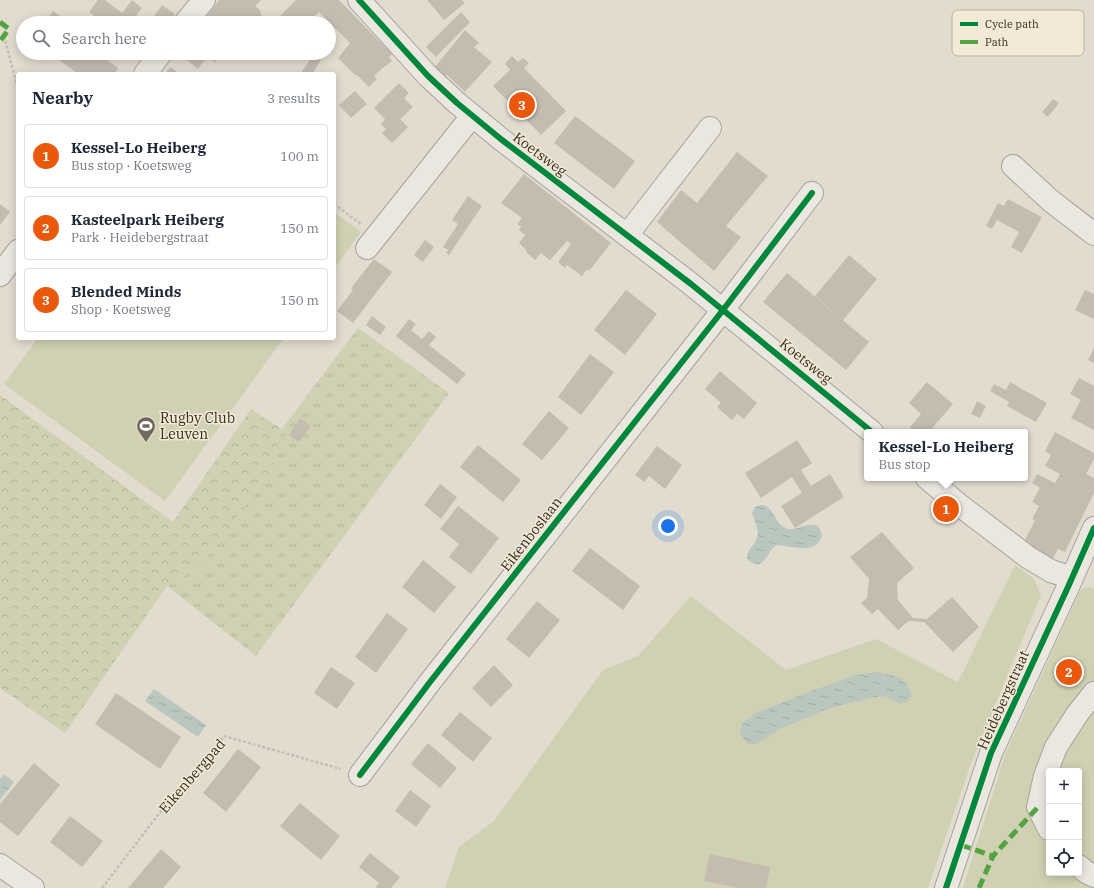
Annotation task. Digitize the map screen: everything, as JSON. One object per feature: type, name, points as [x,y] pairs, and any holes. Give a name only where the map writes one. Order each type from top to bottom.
[{"type":"street","points":[[191,16],[204,0]]},
{"type":"street","name":"Koetsweg","points":[[359,0],[428,76],[472,116],[723,310],[868,429]]},
{"type":"street","points":[[147,72],[156,60]]},
{"type":"street","points":[[372,242],[472,116]]},
{"type":"street","points":[[627,235],[710,128]]},
{"type":"street","points":[[1013,166],[1051,201],[1094,234]]},
{"type":"street","points":[[723,310],[812,193]]},
{"type":"street","points":[[0,275],[16,254]]},
{"type":"street","name":"Eikenboslaan","points":[[360,774],[430,682],[723,310]]},
{"type":"street","points":[[931,481],[958,504],[1029,558],[1051,571],[1081,573]]},
{"type":"street","name":"Heidebergstraat","points":[[946,888],[991,753],[1081,573],[1094,528]]},
{"type":"street","points":[[1046,823],[1038,807],[1045,776],[1056,747],[1078,713],[1094,693]]},
{"type":"street","points":[[0,865],[33,888]]},
{"type":"street","points":[[1082,869],[1094,876]]},
{"type":"path","points":[[4,36],[16,81]]},
{"type":"path","points":[[336,206],[372,242]]},
{"type":"green space","points":[[336,213],[361,232],[336,266]]},
{"type":"green space","points":[[358,328],[449,393],[256,656],[167,586],[200,566],[271,471],[282,429]]},
{"type":"green space","name":"Rugby Club Leuven","points":[[37,340],[283,340],[165,501],[4,384]]},
{"type":"green space","points":[[0,395],[173,522],[251,409],[282,429],[271,471],[200,566],[167,586],[65,733],[0,688]]},
{"type":"green space","points":[[1015,565],[1034,579],[1041,595],[973,758],[928,888],[445,888],[459,847],[494,821],[603,670],[638,656],[691,596],[786,670],[876,639],[958,682]]},
{"type":"green space","points":[[1089,587],[1094,589],[1094,888],[963,888],[1005,755],[1081,589]]},
{"type":"water","points":[[760,505],[769,508],[780,524],[789,529],[807,525],[815,525],[819,527],[822,536],[821,539],[816,545],[806,548],[776,545],[761,564],[753,563],[747,559],[749,550],[756,541],[758,535],[752,513],[755,507]]},
{"type":"water","points":[[878,672],[895,676],[907,684],[911,696],[908,701],[901,704],[884,696],[830,708],[780,729],[756,744],[748,744],[740,735],[742,723],[758,712],[856,675]]},
{"type":"water","points":[[154,689],[206,725],[198,737],[145,701]]},
{"type":"water","points":[[4,774],[14,782],[0,800],[0,779]]},
{"type":"building","points":[[98,0],[105,0],[122,13],[132,0],[142,8],[136,16],[94,16],[89,12]]},
{"type":"building","points":[[219,0],[261,0],[255,6],[260,10],[261,16],[207,16]]},
{"type":"building","points":[[296,0],[339,0],[392,54],[389,57],[392,61],[374,76],[377,79],[369,87],[338,58],[350,43],[336,29],[336,16],[323,16],[319,12],[315,16],[280,16]]},
{"type":"building","points":[[427,0],[462,0],[465,3],[444,20]]},
{"type":"building","points":[[162,5],[175,14],[174,16],[154,16]]},
{"type":"building","points":[[53,11],[60,16],[49,16]]},
{"type":"building","points":[[461,12],[470,22],[436,57],[426,47]]},
{"type":"building","points":[[465,30],[479,43],[474,47],[492,62],[465,92],[447,75],[445,78],[434,68]]},
{"type":"building","points":[[512,56],[518,62],[523,58],[529,63],[524,68],[566,111],[541,135],[493,86],[510,70],[505,64]]},
{"type":"building","points":[[59,60],[107,60],[118,68],[115,72],[75,72]]},
{"type":"building","points":[[187,60],[205,60],[198,69]]},
{"type":"building","points":[[310,60],[321,60],[313,72],[302,72]]},
{"type":"building","points":[[170,67],[177,72],[166,72]]},
{"type":"building","points":[[399,83],[409,93],[404,98],[413,107],[400,119],[408,127],[392,143],[382,133],[386,129],[381,124],[385,119],[374,108]]},
{"type":"building","points":[[355,91],[367,104],[351,118],[339,105]]},
{"type":"building","points":[[1053,99],[1059,103],[1048,117],[1042,112]]},
{"type":"building","points":[[575,116],[635,161],[614,189],[554,143]]},
{"type":"building","points":[[737,152],[768,176],[726,226],[741,237],[714,271],[657,222],[681,190],[697,203]]},
{"type":"building","points":[[524,174],[611,243],[589,271],[587,269],[582,276],[567,265],[565,268],[558,262],[571,244],[567,241],[550,260],[541,253],[535,260],[519,243],[525,235],[519,230],[521,227],[517,224],[522,218],[501,203]]},
{"type":"building","points":[[468,196],[482,206],[449,255],[446,253],[448,250],[443,247],[458,224],[452,220]]},
{"type":"building","points":[[1008,199],[1042,217],[1022,253],[1011,247],[1019,232],[997,220],[992,229],[986,226],[998,203],[1004,206]]},
{"type":"building","points":[[0,204],[10,212],[0,225]]},
{"type":"building","points":[[425,240],[434,247],[423,262],[414,255]]},
{"type":"building","points":[[849,255],[877,279],[843,320],[815,296]]},
{"type":"building","points":[[374,259],[392,272],[353,323],[337,311],[353,290],[351,288]]},
{"type":"building","points":[[787,273],[869,342],[846,370],[763,302]]},
{"type":"building","points":[[626,290],[657,314],[625,355],[594,330]]},
{"type":"building","points":[[1085,290],[1094,294],[1094,319],[1075,310]]},
{"type":"building","points":[[372,316],[386,327],[380,335],[366,325]]},
{"type":"building","points":[[409,319],[416,324],[411,330],[422,339],[429,331],[436,337],[429,345],[466,374],[457,384],[396,336]]},
{"type":"building","points":[[1094,348],[1094,363],[1088,360]]},
{"type":"building","points":[[590,354],[614,372],[581,415],[558,397]]},
{"type":"building","points":[[720,371],[757,403],[744,419],[737,414],[732,420],[717,407],[721,403],[705,389]]},
{"type":"building","points":[[1079,378],[1094,386],[1094,430],[1071,418],[1081,400],[1070,394]]},
{"type":"building","points":[[927,382],[953,404],[932,429],[912,429],[910,427],[921,414],[909,403]]},
{"type":"building","points":[[1010,382],[1047,403],[1036,422],[1007,406],[1009,402],[990,391],[994,384],[1006,390]]},
{"type":"building","points":[[977,401],[986,406],[980,418],[971,414]]},
{"type":"building","points":[[549,411],[569,428],[542,460],[522,444]]},
{"type":"building","points":[[300,418],[311,426],[299,442],[289,435]]},
{"type":"building","points":[[1055,432],[1094,453],[1094,459],[1086,474],[1094,478],[1094,493],[1065,552],[1058,549],[1052,560],[1028,547],[1030,543],[1025,540],[1035,520],[1032,519],[1039,506],[1032,502],[1040,488],[1032,483],[1037,474],[1055,483],[1060,474],[1045,466],[1051,455],[1045,451]]},
{"type":"building","points":[[797,440],[812,463],[801,470],[811,486],[830,474],[844,497],[795,528],[781,506],[802,493],[792,477],[761,498],[745,473]]},
{"type":"building","points":[[478,445],[521,480],[503,502],[460,467]]},
{"type":"building","points":[[657,446],[682,465],[665,489],[649,476],[644,482],[635,475]]},
{"type":"building","points":[[440,484],[457,497],[441,519],[424,505]]},
{"type":"building","points":[[458,506],[499,538],[471,574],[449,557],[459,544],[440,529]]},
{"type":"building","points":[[882,532],[914,568],[897,583],[898,600],[913,618],[927,619],[952,597],[979,627],[953,652],[924,622],[909,621],[898,630],[878,609],[872,614],[861,603],[867,598],[869,579],[850,557]]},
{"type":"building","points":[[590,548],[640,586],[623,610],[572,571]]},
{"type":"building","points":[[423,560],[456,587],[434,613],[402,587]]},
{"type":"building","points":[[537,601],[560,620],[529,658],[506,639]]},
{"type":"building","points":[[387,613],[408,629],[376,673],[355,657]]},
{"type":"building","points":[[494,665],[513,685],[491,707],[472,688]]},
{"type":"building","points":[[331,667],[355,683],[337,709],[314,693]]},
{"type":"building","points":[[116,693],[181,737],[160,769],[95,724]]},
{"type":"building","points":[[460,712],[492,738],[473,762],[441,735]]},
{"type":"building","points":[[428,743],[457,768],[440,788],[411,764]]},
{"type":"building","points":[[238,749],[261,767],[226,812],[203,793]]},
{"type":"building","points":[[34,763],[60,785],[18,836],[0,822],[0,804]]},
{"type":"building","points":[[410,790],[431,806],[416,827],[395,811]]},
{"type":"building","points":[[300,803],[340,836],[321,860],[280,826]]},
{"type":"building","points":[[70,816],[103,841],[82,867],[50,842]]},
{"type":"building","points":[[161,849],[181,867],[163,888],[128,888]]},
{"type":"building","points":[[370,853],[400,877],[391,888],[375,888],[379,883],[359,867]]},
{"type":"building","points":[[710,854],[770,867],[766,888],[739,888],[704,881]]},
{"type":"marked path","points":[[0,22],[9,29],[0,41]]},
{"type":"marked path","points":[[979,888],[993,856],[1038,807]]},
{"type":"marked path","points":[[961,845],[993,856]]},
{"type":"cycle path","points":[[359,0],[428,76],[457,103],[502,140],[691,284],[868,429]]},
{"type":"cycle path","points":[[360,775],[430,682],[723,310],[812,193]]},
{"type":"cycle path","points":[[946,888],[991,753],[1094,528]]},
{"type":"place","name":"Blended Minds","points":[[522,105]]},
{"type":"place","name":"Rugby Club Leuven","points":[[146,443]]},
{"type":"place","name":"Kessel-Lo Heiberg","points":[[946,509]]},
{"type":"place","name":"Kasteelpark Heiberg","points":[[1069,672]]}]
